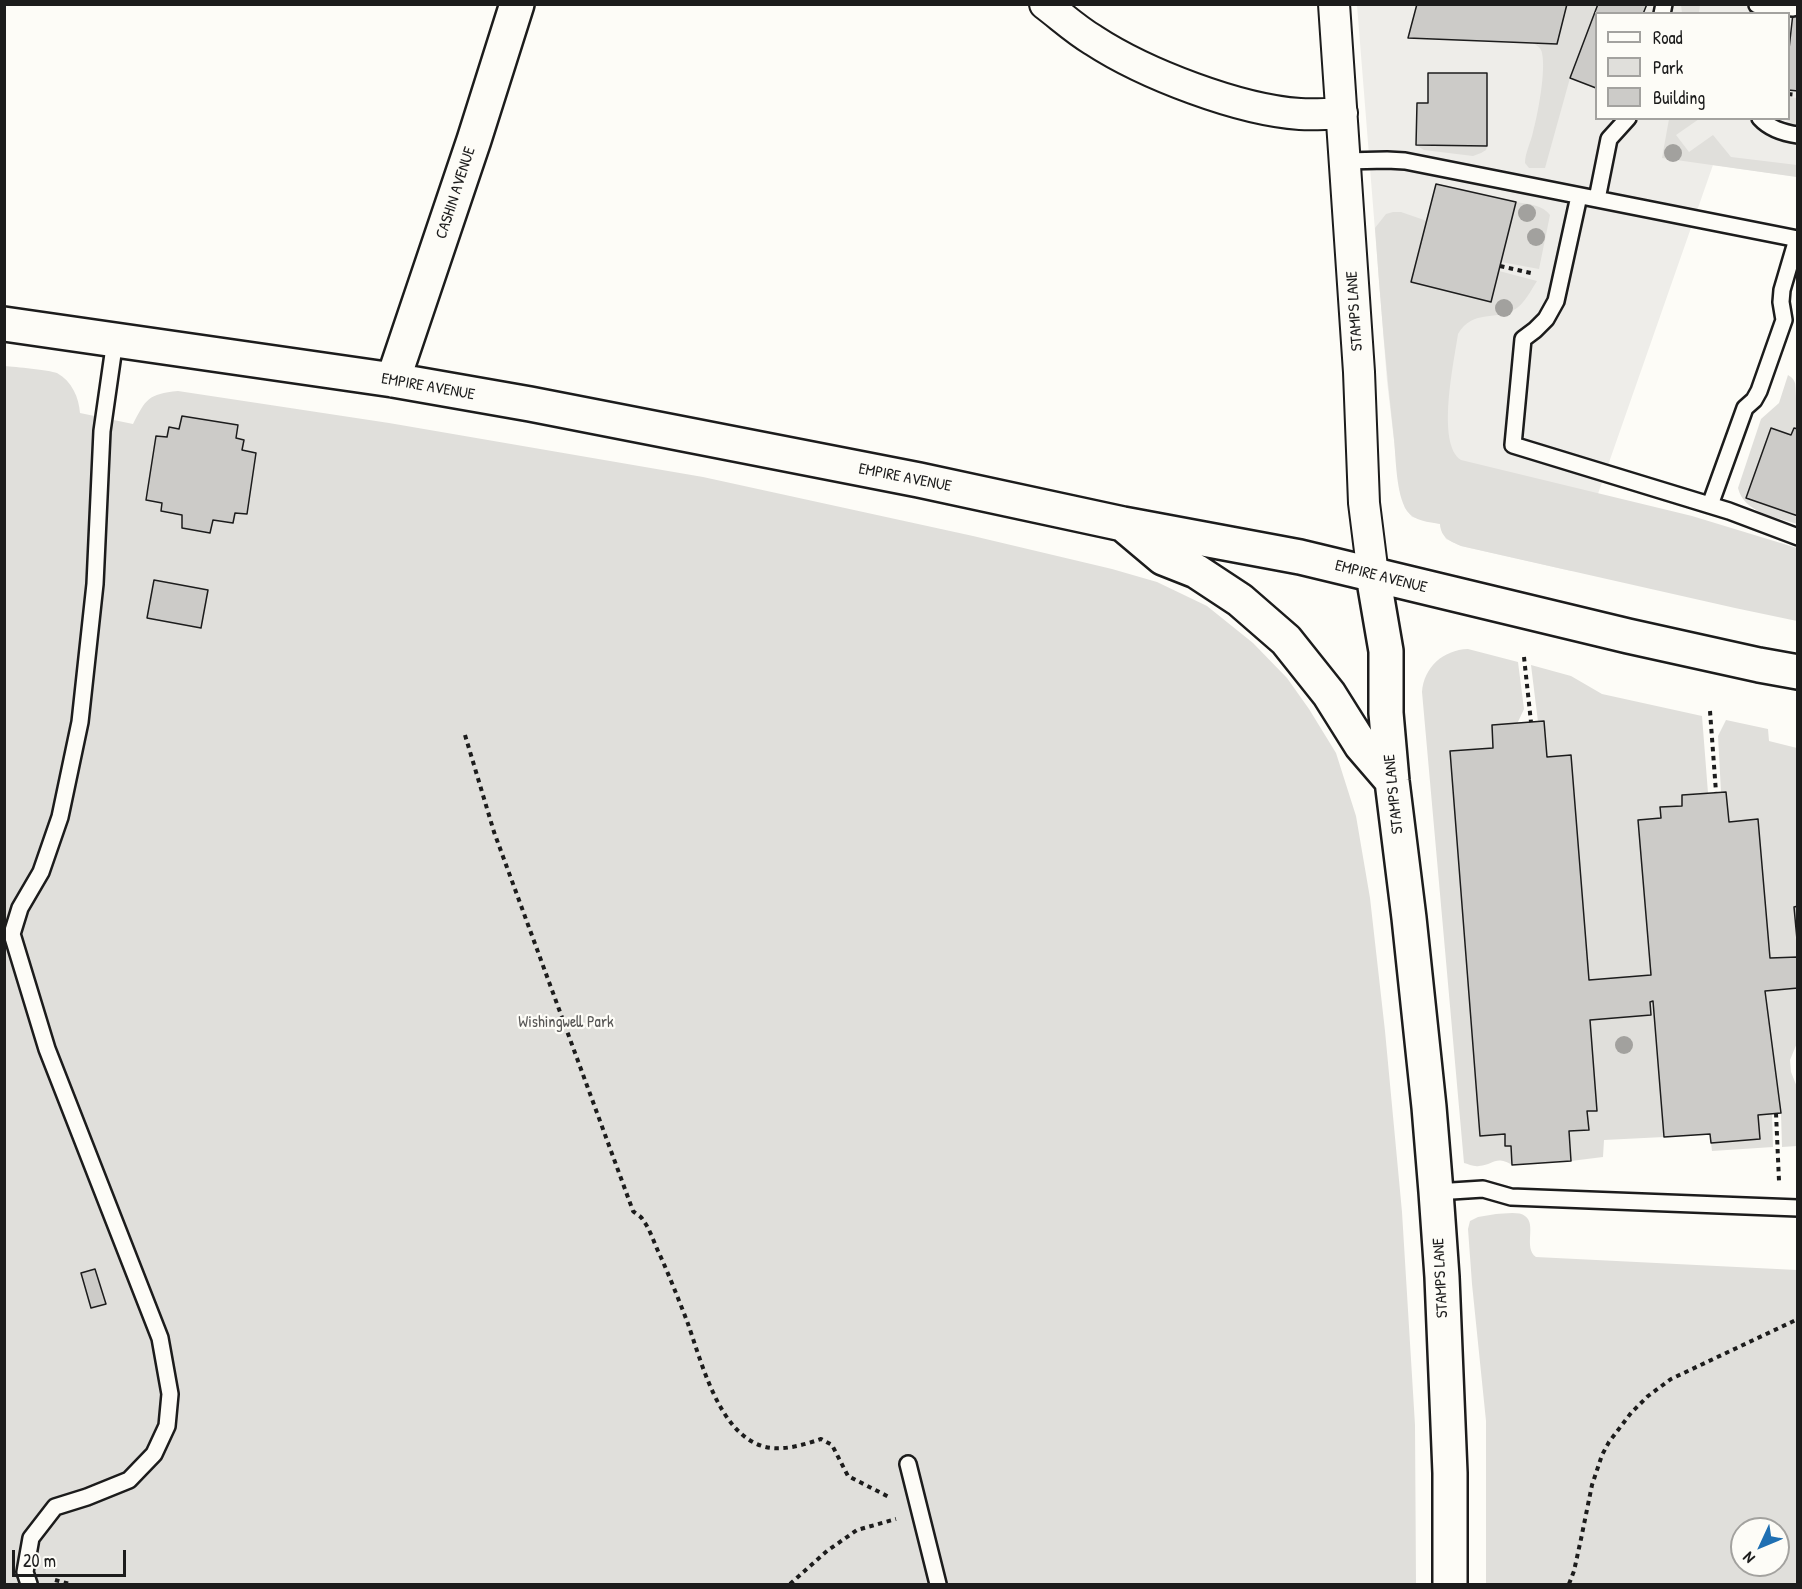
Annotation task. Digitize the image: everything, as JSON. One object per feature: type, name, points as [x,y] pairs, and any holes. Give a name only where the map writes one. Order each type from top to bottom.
[{"type":"main road","name":"CASHIN AVENUE","points":[[393,380],[517,4]]},
{"type":"main road","name":"EMPIRE AVENUE","points":[[4,324],[393,380],[530,404],[885,474],[1123,524],[1300,557],[1628,636],[1797,672]]},
{"type":"main road","points":[[1123,524],[1163,558],[1196,571],[1240,600],[1280,634],[1329,694],[1361,745],[1392,781]]},
{"type":"main road","name":"STAMPS LANE","points":[[1373,575],[1386,651],[1386,713],[1392,781],[1409,918],[1436,1192],[1450,1473],[1450,1584]]},
{"type":"street","points":[[1045,4],[1093,40],[1149,70],[1198,89],[1243,104],[1299,114],[1342,113]]},
{"type":"street","name":"STAMPS LANE","points":[[1334,4],[1359,372],[1364,503],[1373,575]]},
{"type":"lane","points":[[1757,5],[1793,8]]},
{"type":"lane","points":[[1597,199],[1609,139],[1626,120]]},
{"type":"lane","points":[[1762,120],[1766,125],[1797,135]]},
{"type":"lane","points":[[1345,161],[1405,161],[1797,239],[1780,302],[1784,320],[1759,391],[1754,400],[1745,408],[1710,505]]},
{"type":"lane","points":[[1579,196],[1556,301],[1546,319],[1523,339],[1514,445],[1710,505],[1797,537]]},
{"type":"lane","points":[[28,1584],[25,1572],[31,1538],[56,1507],[129,1480],[154,1454],[167,1426],[170,1394],[160,1338],[47,1049],[12,934],[20,908],[41,872],[60,817],[80,722],[95,584],[102,431],[115,340]]},
{"type":"lane","points":[[4,923],[20,908]]},
{"type":"lane","points":[[1436,1192],[1483,1189],[1511,1197],[1797,1208]]},
{"type":"lane","points":[[908,1464],[938,1584]]},
{"type":"path","points":[[1500,267],[1561,280]]},
{"type":"path","points":[[1524,657],[1531,722]]},
{"type":"path","points":[[1710,711],[1716,792]]},
{"type":"path","points":[[465,735],[494,832],[633,1211],[644,1220],[687,1321],[704,1371],[730,1421],[746,1438],[763,1447],[785,1448],[821,1439],[832,1445],[848,1476],[920,1512]]},
{"type":"path","points":[[1776,1113],[1780,1207]]},
{"type":"path","points":[[1569,1584],[1574,1571],[1592,1485],[1602,1455],[1631,1413],[1648,1396],[1671,1379],[1797,1319]]},
{"type":"path","points":[[790,1584],[827,1551],[856,1530],[920,1512]]},
{"type":"shaded area","points":[[1357,5],[1797,5],[1797,177],[1713,165],[1571,571],[1461,546],[1446,539],[1440,524],[1412,517],[1405,508],[1400,492],[1387,381]]},
{"type":"green space","points":[[1566,5],[1598,5],[1570,78],[1545,168],[1529,168],[1525,159],[1537,115],[1543,70],[1542,51],[1533,43],[1557,44]]},
{"type":"green space","points":[[1681,5],[1700,5],[1699,12],[1682,12]]},
{"type":"green space","points":[[1790,97],[1797,98],[1797,126],[1787,120],[1790,120]]},
{"type":"green space","points":[[1669,120],[1698,120],[1676,135],[1689,152],[1713,135],[1731,157],[1797,165],[1797,177],[1662,158]]},
{"type":"green space","points":[[1416,145],[1487,146],[1486,150],[1473,156],[1424,150]]},
{"type":"green space","points":[[1516,202],[1539,207],[1550,215],[1539,269],[1501,262]]},
{"type":"green space","points":[[1401,212],[1427,221],[1412,282],[1491,302],[1499,271],[1537,281],[1526,299],[1517,308],[1471,321],[1458,334],[1448,420],[1449,437],[1454,451],[1461,460],[1692,516],[1797,548],[1797,621],[1461,546],[1444,536],[1440,524],[1414,517],[1407,511],[1403,504],[1397,476],[1375,228],[1386,214]]},
{"type":"green space","name":"Wishingwell Park","points":[[5,366],[57,373],[74,390],[80,413],[133,424],[149,399],[160,394],[178,391],[389,423],[703,477],[973,536],[1157,582],[1207,606],[1253,643],[1287,678],[1336,753],[1356,816],[1370,898],[1402,1212],[1415,1425],[1416,1584],[5,1584]]},
{"type":"green space","points":[[1788,375],[1795,383],[1796,429],[1794,428],[1791,435],[1771,428],[1746,498],[1797,516],[1797,524],[1754,509],[1741,496],[1738,488],[1761,419],[1779,403]]},
{"type":"green space","points":[[1468,649],[1518,662],[1524,709],[1517,724],[1493,748],[1450,751],[1506,1146],[1511,1146],[1512,1165],[1502,1161],[1477,1166],[1464,1163],[1422,692],[1427,675],[1436,661],[1459,650]]},
{"type":"green space","points":[[1531,665],[1571,676],[1602,694],[1702,716],[1708,793],[1682,795],[1682,806],[1660,807],[1661,818],[1638,820],[1651,975],[1589,980],[1571,755],[1547,757],[1544,722],[1538,722]]},
{"type":"green space","points":[[1726,720],[1768,729],[1769,741],[1797,748],[1798,906],[1794,907],[1797,957],[1770,958],[1758,820],[1729,822],[1726,792],[1721,792],[1718,736]]},
{"type":"green space","points":[[1797,988],[1797,1043],[1790,1060],[1791,1072],[1797,1087],[1797,1146],[1782,1147],[1781,1113],[1765,991]]},
{"type":"green space","points":[[1653,1001],[1664,1137],[1604,1140],[1603,1157],[1571,1161],[1569,1131],[1589,1130],[1587,1111],[1597,1110],[1590,1020],[1650,1015],[1650,1002]]},
{"type":"green space","points":[[1772,1113],[1773,1147],[1712,1151],[1711,1143],[1760,1139],[1758,1115]]},
{"type":"green space","points":[[1511,1213],[1525,1216],[1530,1225],[1530,1248],[1536,1257],[1797,1270],[1797,1584],[1486,1584],[1486,1421],[1472,1284],[1468,1229],[1470,1221],[1496,1214]]},
{"type":"building","points":[[1417,4],[1567,4],[1557,44],[1408,38]]},
{"type":"building","points":[[1598,4],[1647,4],[1644,12],[1595,12],[1595,88],[1570,78]]},
{"type":"building","points":[[1794,4],[1798,4],[1798,91],[1790,90],[1790,40]]},
{"type":"building","points":[[1428,73],[1487,73],[1487,146],[1416,145],[1417,103],[1428,103]]},
{"type":"building","points":[[1436,184],[1516,202],[1491,302],[1411,282]]},
{"type":"building","points":[[182,416],[238,425],[236,438],[244,440],[242,450],[256,453],[247,514],[235,513],[233,523],[213,520],[210,533],[182,528],[182,515],[161,511],[162,503],[146,500],[156,436],[167,437],[169,427],[179,429]]},
{"type":"building","points":[[1771,428],[1791,435],[1794,428],[1798,429],[1798,516],[1746,498]]},
{"type":"building","points":[[154,580],[208,590],[201,628],[147,618]]},
{"type":"building","points":[[1544,721],[1547,757],[1571,755],[1589,980],[1651,975],[1638,820],[1661,818],[1660,807],[1682,806],[1682,795],[1726,792],[1729,822],[1758,819],[1770,958],[1798,957],[1798,988],[1765,991],[1781,1113],[1758,1115],[1760,1139],[1711,1143],[1710,1134],[1664,1137],[1653,1001],[1650,1002],[1651,1015],[1590,1020],[1597,1111],[1587,1111],[1589,1130],[1569,1131],[1571,1161],[1512,1165],[1511,1146],[1505,1146],[1505,1134],[1480,1136],[1450,751],[1493,748],[1492,725]]},
{"type":"building","points":[[1798,906],[1798,951],[1794,907]]},
{"type":"building","points":[[95,1269],[106,1304],[91,1308],[81,1273]]}]
